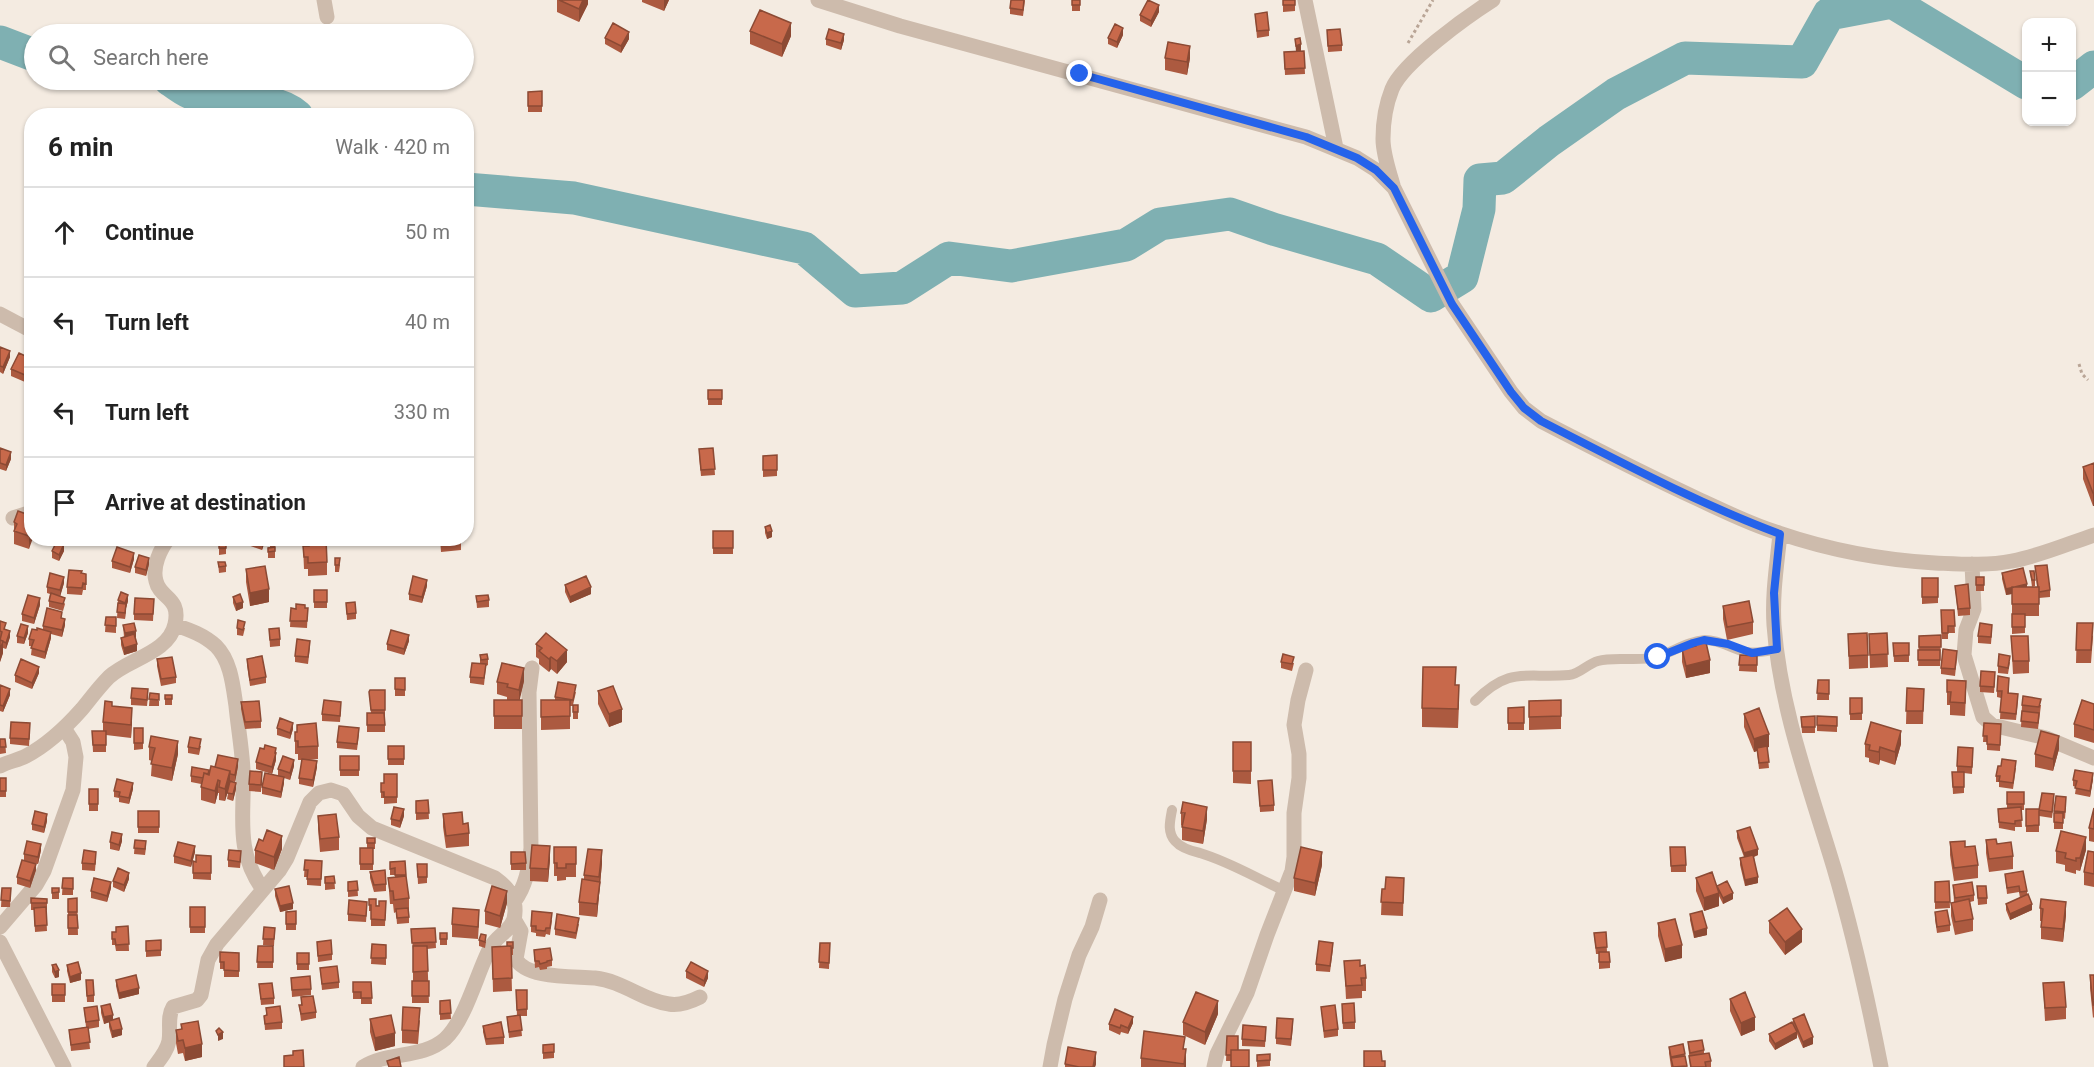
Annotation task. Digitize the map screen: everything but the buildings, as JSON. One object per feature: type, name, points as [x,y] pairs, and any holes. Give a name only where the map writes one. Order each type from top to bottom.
[{"type":"street","points":[[324,0],[327,17]]},
{"type":"street","points":[[818,0],[900,26],[1248,121],[1336,148],[1376,170],[1394,188]]},
{"type":"street","points":[[1305,0],[1336,148]]},
{"type":"street","points":[[1493,0],[1408,67],[1393,87],[1385,116],[1383,141],[1394,188],[1452,304],[1524,408],[1541,421],[1659,481],[1751,523],[1780,534],[1890,559],[1972,564],[2012,561],[2034,556],[2094,535]]},
{"type":"street","points":[[0,314],[24,327]]},
{"type":"street","points":[[13,518],[24,515]]},
{"type":"street","points":[[1780,534],[1774,593],[1777,649],[1798,749],[1857,951],[1881,1067]]},
{"type":"street","points":[[0,765],[26,756],[64,728],[110,676],[126,664],[156,649],[170,637],[175,625],[176,613],[173,601],[161,591],[156,581],[156,562],[163,546]]},
{"type":"street","points":[[1972,564],[1974,609],[1966,630],[1964,656],[1983,717],[1992,725],[2046,738],[2094,758]]},
{"type":"street","points":[[175,625],[199,634],[217,647],[229,669],[243,768],[243,835],[246,856],[251,873],[263,890]]},
{"type":"street","points":[[514,902],[523,888],[531,848],[530,692],[532,668]]},
{"type":"street","points":[[1214,1067],[1217,1054],[1243,1001],[1263,943],[1292,872],[1299,754],[1294,725],[1306,670]]},
{"type":"street","points":[[0,927],[36,885],[44,871],[73,790],[76,757],[72,742],[64,728]]},
{"type":"street","points":[[154,1067],[167,1048],[171,1011],[178,1004],[197,1000],[201,995],[212,951],[287,858],[310,802],[319,793],[331,790],[343,794],[358,816],[372,828],[495,878],[510,892],[514,902],[514,918],[521,931],[516,959],[522,966],[534,972],[596,978],[618,983],[670,1005],[690,1003],[700,997]]},
{"type":"street","points":[[1050,1067],[1053,1045],[1065,999],[1100,900]]},
{"type":"street","points":[[363,1067],[372,1062],[416,1053],[433,1047],[445,1039],[456,1027],[493,941],[506,932],[514,918]]},
{"type":"street","points":[[0,942],[64,1067]]},
{"type":"lane","points":[[1475,701],[1487,689],[1512,677],[1570,675],[1600,660],[1639,660],[1658,657],[1704,640],[1728,644],[1752,653],[1777,649]]},
{"type":"lane","points":[[1172,810],[1171,835],[1176,843],[1222,861],[1285,891]]},
{"type":"path","points":[[2079,364],[2082,374],[2088,380]]},
{"type":"waterway","points":[[474,190],[574,198],[804,248],[855,291],[902,288],[949,258],[1011,266],[1126,245],[1160,224],[1230,214],[1377,259],[1431,296],[1462,277],[1479,209],[1480,180],[1503,178],[1549,141],[1616,94],[1685,58],[1802,62],[1829,14],[1892,2],[2022,81]]},
{"type":"waterway","points":[[0,42],[24,51]]},
{"type":"waterway","points":[[2076,81],[2094,67]]},
{"type":"waterway","points":[[185,90],[206,96],[261,101],[284,108]]},
{"type":"route","points":[[1080,74],[1306,137],[1336,148],[1376,170],[1394,188],[1452,304],[1524,408],[1541,421],[1659,481],[1780,534],[1774,593],[1777,649],[1752,653],[1728,644],[1704,640],[1658,657]]}]
